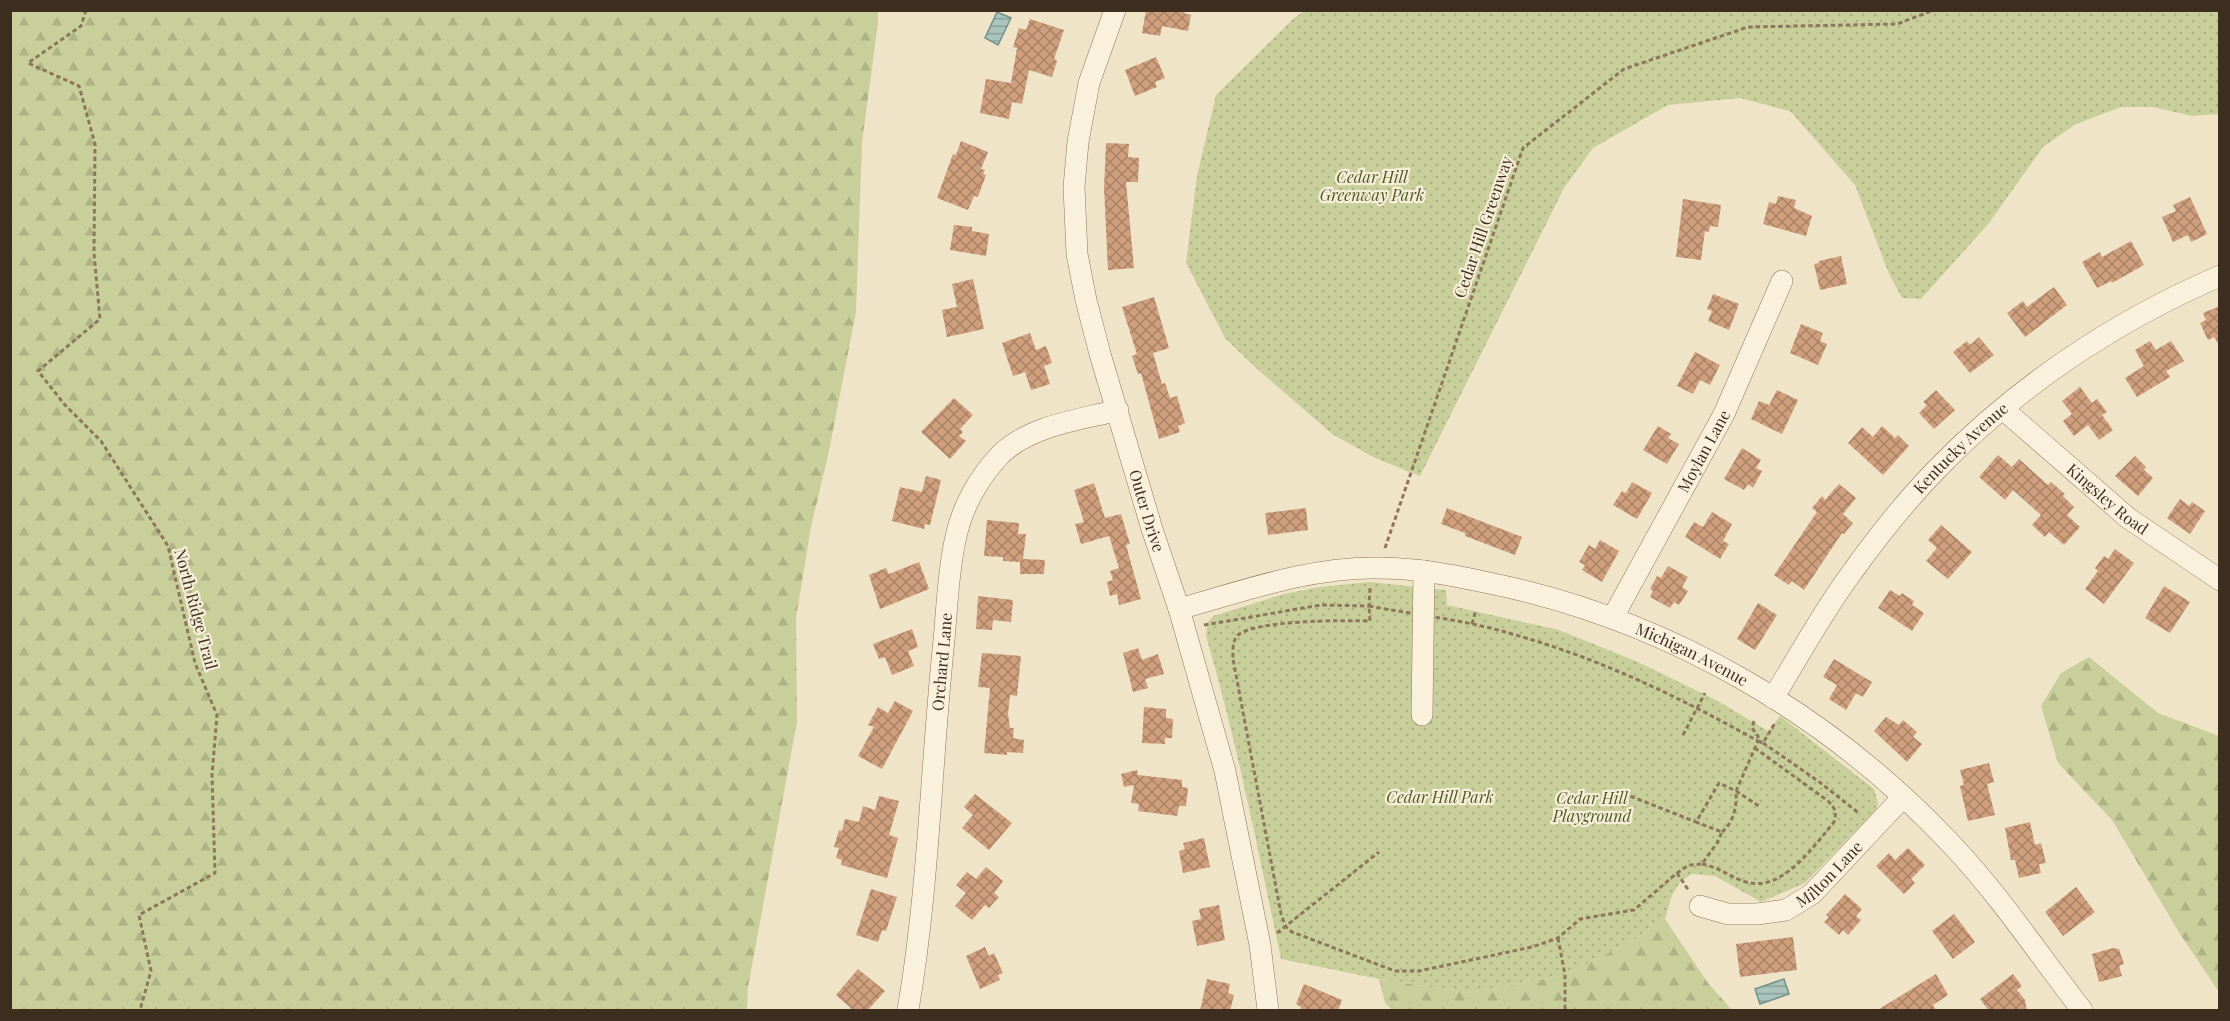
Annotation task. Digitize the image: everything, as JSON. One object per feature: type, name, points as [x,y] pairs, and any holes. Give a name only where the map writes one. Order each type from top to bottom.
[{"type":"street","name":"Outer Drive","points":[[1116,10],[1108,27],[1086,96],[1078,142],[1074,187],[1077,255],[1100,354],[1152,529],[1182,619],[1225,771],[1259,939],[1268,1011]]},
{"type":"street","name":"Kentucky Avenue","points":[[1780,702],[1833,601],[1865,555],[1923,484],[1948,458],[2041,380],[2127,321],[2220,276]]},
{"type":"street","name":"Moylan Lane","points":[[1613,617],[1724,414],[1782,281]]},
{"type":"street","name":"Orchard Lane","points":[[908,1011],[929,827],[935,727],[950,584],[955,541],[963,514],[975,486],[988,469],[1003,452],[1024,437],[1050,427],[1118,410]]},
{"type":"street","name":"Kingsley Road","points":[[2003,410],[2128,518],[2220,580]]},
{"type":"street","name":"Michigan Avenue","points":[[1182,619],[1299,575],[1374,568],[1438,572],[1526,590],[1613,617],[1702,656],[1780,702],[1832,739],[1903,797],[1952,845],[2000,899],[2077,1009]]},
{"type":"street","points":[[1422,715],[1424,571]]},
{"type":"street","name":"Milton Lane","points":[[1700,906],[1728,914],[1757,914],[1786,910],[1812,894],[1903,797]]},
{"type":"path","name":"North Ridge Trail","points":[[86,10],[81,26],[28,63],[79,86],[95,144],[94,253],[100,319],[38,371],[65,405],[101,441],[168,546],[195,663],[217,714],[212,775],[215,873],[139,915],[151,971],[140,1011]]},
{"type":"path","name":"Cedar Hill Greenway","points":[[1369,606],[1374,568],[1523,148],[1624,69],[1748,27],[1897,24],[1934,10]]},
{"type":"path","points":[[1182,619],[1350,604],[1423,615],[1511,633],[1567,651],[1643,680],[1698,708],[1763,743],[1818,781],[1876,826]]},
{"type":"path","points":[[1369,606],[1370,621],[1323,620],[1248,630],[1237,636],[1233,646],[1233,658],[1281,914],[1286,927],[1302,936],[1395,971],[1419,971],[1485,959],[1558,938],[1580,919],[1634,910],[1689,865],[1702,864],[1717,867],[1743,881],[1757,885],[1767,884],[1800,862],[1834,822],[1836,815],[1828,801],[1755,748]]},
{"type":"path","points":[[1472,624],[1476,610]]},
{"type":"path","points":[[1683,735],[1705,693]]},
{"type":"path","points":[[1763,743],[1780,702]]},
{"type":"path","points":[[1702,864],[1722,832],[1728,827],[1737,806],[1737,791],[1758,741],[1758,735],[1752,728],[1754,721]]},
{"type":"path","points":[[1696,822],[1719,783],[1737,791],[1759,806]]},
{"type":"path","points":[[1620,795],[1628,791],[1630,796],[1722,832]]},
{"type":"path","points":[[1259,939],[1271,938],[1378,852]]},
{"type":"path","points":[[1558,938],[1565,975],[1565,1011]]},
{"type":"green space","points":[[10,11],[878,11],[862,142],[856,312],[829,451],[811,527],[796,618],[797,722],[748,987],[747,1010],[11,1010]]},
{"type":"green space","name":"Cedar Hill Greenway Park","points":[[1304,11],[2219,11],[2219,114],[2192,116],[2153,107],[2121,107],[2076,124],[2043,147],[1989,223],[1921,299],[1902,298],[1889,274],[1855,185],[1790,111],[1740,98],[1668,105],[1593,148],[1564,188],[1420,476],[1375,458],[1332,434],[1255,367],[1225,338],[1186,263],[1197,176],[1216,95],[1293,19]]},
{"type":"green space","name":"Cedar Hill Park","points":[[1370,582],[1446,590],[1447,605],[1559,630],[1638,662],[1718,701],[1768,731],[1780,716],[1874,789],[1878,803],[1875,811],[1805,883],[1761,902],[1715,876],[1692,874],[1681,881],[1672,895],[1665,919],[1639,937],[1565,975],[1467,993],[1379,979],[1281,959],[1237,756],[1206,636],[1207,624],[1213,616],[1284,594],[1319,587]]},
{"type":"green space","points":[[2089,657],[2158,713],[2219,736],[2219,992],[2180,934],[2112,820],[2058,763],[2041,706],[2061,673]]},
{"type":"green space","points":[[1665,919],[1708,983],[1732,1010],[1392,1010],[1385,1003],[1379,979],[1467,993],[1565,975],[1639,937]]},
{"type":"water","points":[[997,12],[1011,18],[998,45],[985,38]]},
{"type":"water","points":[[1784,979],[1789,994],[1760,1004],[1755,989]]},
{"type":"building","points":[[1146,10],[1185,10],[1184,13],[1191,15],[1188,31],[1162,26],[1160,36],[1142,33]]},
{"type":"building","points":[[1030,19],[1064,30],[1054,59],[1057,61],[1052,77],[1029,70],[1022,104],[1012,102],[1009,119],[980,113],[986,79],[1011,83],[1017,48],[1013,47],[1019,28],[1026,30]]},
{"type":"building","points":[[1156,57],[1165,78],[1155,82],[1157,87],[1135,96],[1125,70]]},
{"type":"building","points":[[961,141],[988,152],[981,169],[985,170],[983,174],[986,175],[978,197],[974,196],[968,210],[937,198],[953,154],[956,155]]},
{"type":"building","points":[[1106,143],[1129,144],[1128,157],[1139,158],[1138,182],[1126,182],[1134,268],[1108,270],[1104,188]]},
{"type":"building","points":[[1778,196],[1796,200],[1794,208],[1812,216],[1806,236],[1763,224],[1769,202],[1776,204]]},
{"type":"building","points":[[2190,197],[2207,234],[2191,242],[2188,235],[2173,242],[2162,217],[2176,211],[2173,205]]},
{"type":"building","points":[[1683,199],[1721,205],[1718,227],[1710,226],[1709,232],[1705,231],[1701,260],[1676,257]]},
{"type":"building","points":[[954,225],[972,227],[972,231],[989,234],[986,256],[950,250]]},
{"type":"building","points":[[2131,241],[2144,265],[2112,283],[2111,281],[2097,288],[2082,262],[2100,252],[2102,257]]},
{"type":"building","points":[[1841,256],[1847,284],[1820,290],[1814,264]]},
{"type":"building","points":[[973,279],[984,329],[947,337],[942,310],[957,307],[952,284]]},
{"type":"building","points":[[2054,287],[2067,305],[2025,337],[2007,313],[2023,301],[2027,307]]},
{"type":"building","points":[[1713,294],[1739,304],[1729,330],[1708,321],[1712,311],[1707,309]]},
{"type":"building","points":[[1154,297],[1169,348],[1153,353],[1162,384],[1165,383],[1170,398],[1177,396],[1185,423],[1178,426],[1180,432],[1159,439],[1141,373],[1138,374],[1132,356],[1137,354],[1122,307]]},
{"type":"building","points":[[2220,306],[2220,347],[2214,337],[2208,340],[2200,323],[2206,320],[2203,313]]},
{"type":"building","points":[[1801,324],[1823,333],[1820,341],[1827,344],[1818,365],[1790,353]]},
{"type":"building","points":[[1030,333],[1036,350],[1046,346],[1052,363],[1044,366],[1050,384],[1031,390],[1025,372],[1013,376],[1002,343]]},
{"type":"building","points":[[1979,337],[1994,355],[1970,373],[1953,352],[1967,341],[1970,345]]},
{"type":"building","points":[[2150,341],[2156,350],[2171,341],[2184,361],[2166,371],[2170,377],[2137,397],[2125,378],[2144,366],[2135,350]]},
{"type":"building","points":[[1695,352],[1720,365],[1710,385],[1700,380],[1693,394],[1677,386]]},
{"type":"building","points":[[2080,387],[2092,403],[2097,399],[2107,412],[2102,415],[2113,430],[2099,440],[2088,425],[2074,436],[2063,421],[2072,414],[2062,401]]},
{"type":"building","points":[[1777,390],[1798,400],[1782,434],[1751,419],[1759,401],[1769,405]]},
{"type":"building","points":[[1936,390],[1955,410],[1934,429],[1919,413],[1927,405],[1923,402]]},
{"type":"building","points":[[954,398],[973,415],[960,429],[963,432],[959,436],[966,441],[950,459],[921,432]]},
{"type":"building","points":[[1658,426],[1671,434],[1668,438],[1679,444],[1667,464],[1643,450]]},
{"type":"building","points":[[1882,426],[1895,438],[1898,435],[1909,446],[1883,475],[1848,443],[1862,427],[1873,437]]},
{"type":"building","points":[[1742,448],[1761,460],[1756,468],[1762,471],[1753,488],[1748,484],[1744,490],[1724,479]]},
{"type":"building","points":[[1998,455],[2012,467],[2019,459],[2048,485],[2051,482],[2065,494],[2063,496],[2074,507],[2067,515],[2080,527],[2064,545],[2049,532],[2045,537],[2032,525],[2041,515],[2013,490],[2005,500],[1979,477]]},
{"type":"building","points":[[2135,456],[2146,467],[2144,470],[2153,478],[2138,496],[2115,476]]},
{"type":"building","points":[[926,476],[941,480],[930,525],[925,524],[924,529],[892,521],[900,487],[922,492]]},
{"type":"building","points":[[1632,482],[1652,493],[1637,519],[1613,505],[1622,491],[1626,493]]},
{"type":"building","points":[[1094,483],[1105,518],[1121,514],[1130,544],[1126,545],[1141,599],[1119,605],[1117,594],[1110,596],[1107,582],[1113,580],[1110,571],[1119,568],[1109,536],[1081,544],[1075,524],[1084,522],[1074,490]]},
{"type":"building","points":[[1839,484],[1856,498],[1843,514],[1853,523],[1844,534],[1842,533],[1804,590],[1792,581],[1789,585],[1774,575],[1817,512],[1812,508],[1822,496],[1825,500]]},
{"type":"building","points":[[2180,499],[2189,506],[2192,502],[2205,511],[2190,534],[2167,518]]},
{"type":"building","points":[[1306,508],[1308,530],[1268,535],[1265,513]]},
{"type":"building","points":[[1447,508],[1522,537],[1515,555],[1441,524]]},
{"type":"building","points":[[1712,512],[1732,524],[1723,541],[1729,544],[1720,559],[1685,537],[1694,522],[1703,527]]},
{"type":"building","points":[[987,520],[1019,523],[1018,534],[1026,534],[1023,559],[1045,560],[1044,574],[1020,574],[1020,562],[1003,561],[1003,557],[984,556]]},
{"type":"building","points":[[1941,525],[1972,552],[1948,579],[1926,561],[1937,548],[1928,540]]},
{"type":"building","points":[[1600,540],[1619,551],[1602,582],[1582,570],[1585,565],[1579,562],[1589,545],[1595,549]]},
{"type":"building","points":[[2115,549],[2134,563],[2104,604],[2085,589],[2098,571],[2095,568],[2104,556],[2108,559]]},
{"type":"building","points":[[919,562],[929,589],[880,609],[869,575],[886,568],[889,574]]},
{"type":"building","points":[[1668,566],[1688,577],[1682,587],[1688,591],[1679,605],[1674,602],[1670,608],[1650,597],[1653,591],[1650,589],[1657,576],[1661,578]]},
{"type":"building","points":[[2164,586],[2190,602],[2170,633],[2145,618]]},
{"type":"building","points":[[1890,590],[1900,596],[1902,593],[1914,601],[1912,605],[1924,613],[1912,631],[1878,608]]},
{"type":"building","points":[[978,596],[1013,600],[1011,622],[993,620],[992,630],[976,629]]},
{"type":"building","points":[[1758,603],[1777,615],[1755,650],[1737,639]]},
{"type":"building","points":[[912,629],[918,647],[908,651],[914,666],[892,675],[885,657],[879,659],[873,644]]},
{"type":"building","points":[[1138,648],[1142,660],[1158,654],[1164,674],[1145,679],[1148,688],[1133,692],[1123,653]]},
{"type":"building","points":[[982,653],[1021,656],[1017,696],[1010,695],[1008,714],[1010,728],[1014,728],[1013,738],[1024,740],[1023,753],[1007,752],[1007,755],[984,753],[990,688],[978,687]]},
{"type":"building","points":[[1834,659],[1872,682],[1863,697],[1856,693],[1846,710],[1829,699],[1837,685],[1823,677]]},
{"type":"building","points":[[895,701],[913,711],[882,769],[858,756],[874,727],[868,725],[878,707],[888,713]]},
{"type":"building","points":[[1144,707],[1166,709],[1166,718],[1173,719],[1172,738],[1165,738],[1165,744],[1142,743]]},
{"type":"building","points":[[1886,717],[1899,725],[1903,720],[1917,732],[1913,737],[1922,744],[1907,762],[1874,731]]},
{"type":"building","points":[[1989,763],[1994,782],[1987,784],[1995,815],[1968,821],[1960,786],[1964,785],[1960,770]]},
{"type":"building","points":[[1137,770],[1138,775],[1182,780],[1182,787],[1188,788],[1186,806],[1179,806],[1177,816],[1138,811],[1139,804],[1131,803],[1134,785],[1124,787],[1121,774]]},
{"type":"building","points":[[975,794],[1012,823],[989,850],[962,828],[973,815],[964,807]]},
{"type":"building","points":[[879,796],[899,801],[889,835],[898,838],[887,878],[841,865],[842,860],[836,858],[839,848],[834,847],[845,819],[859,822],[863,806],[875,810]]},
{"type":"building","points":[[2030,822],[2035,845],[2041,843],[2046,863],[2039,864],[2041,873],[2019,878],[2015,860],[2011,860],[2005,828]]},
{"type":"building","points":[[1204,838],[1210,867],[1183,873],[1179,851],[1185,849],[1183,843]]},
{"type":"building","points":[[1908,848],[1925,865],[1911,879],[1915,883],[1904,894],[1876,866],[1889,853],[1895,860]]},
{"type":"building","points":[[986,867],[1003,881],[994,893],[999,897],[989,908],[985,905],[972,920],[955,906],[966,893],[956,885],[967,872],[976,879]]},
{"type":"building","points":[[2076,887],[2095,912],[2063,936],[2045,912]]},
{"type":"building","points":[[871,889],[897,897],[886,931],[882,930],[878,942],[856,935]]},
{"type":"building","points":[[1845,894],[1862,909],[1856,916],[1861,920],[1848,935],[1843,930],[1839,935],[1824,922],[1829,917],[1826,915]]},
{"type":"building","points":[[1219,905],[1225,940],[1197,946],[1192,921],[1201,919],[1199,909]]},
{"type":"building","points":[[1954,914],[1975,942],[1953,959],[1932,931]]},
{"type":"building","points":[[1793,937],[1797,970],[1740,977],[1736,944]]},
{"type":"building","points":[[985,947],[989,956],[994,953],[1003,973],[998,975],[1000,980],[980,989],[966,956]]},
{"type":"building","points":[[2113,948],[2119,949],[2124,964],[2119,966],[2122,976],[2099,982],[2092,954]]},
{"type":"building","points":[[858,969],[885,991],[867,1011],[854,1011],[836,995]]},
{"type":"building","points":[[1936,974],[1948,995],[1933,1005],[1936,1011],[1876,1011]]},
{"type":"building","points":[[2013,974],[2022,986],[2017,990],[2025,1000],[2027,1011],[1989,1011],[1980,999]]},
{"type":"building","points":[[1207,979],[1230,984],[1228,993],[1234,995],[1230,1011],[1200,1011]]},
{"type":"building","points":[[1304,984],[1342,1000],[1338,1011],[1300,1011],[1301,1007],[1296,1004]]},
{"type":"park label","name":"Cedar Hill Playground","points":[[1592,807]]}]
